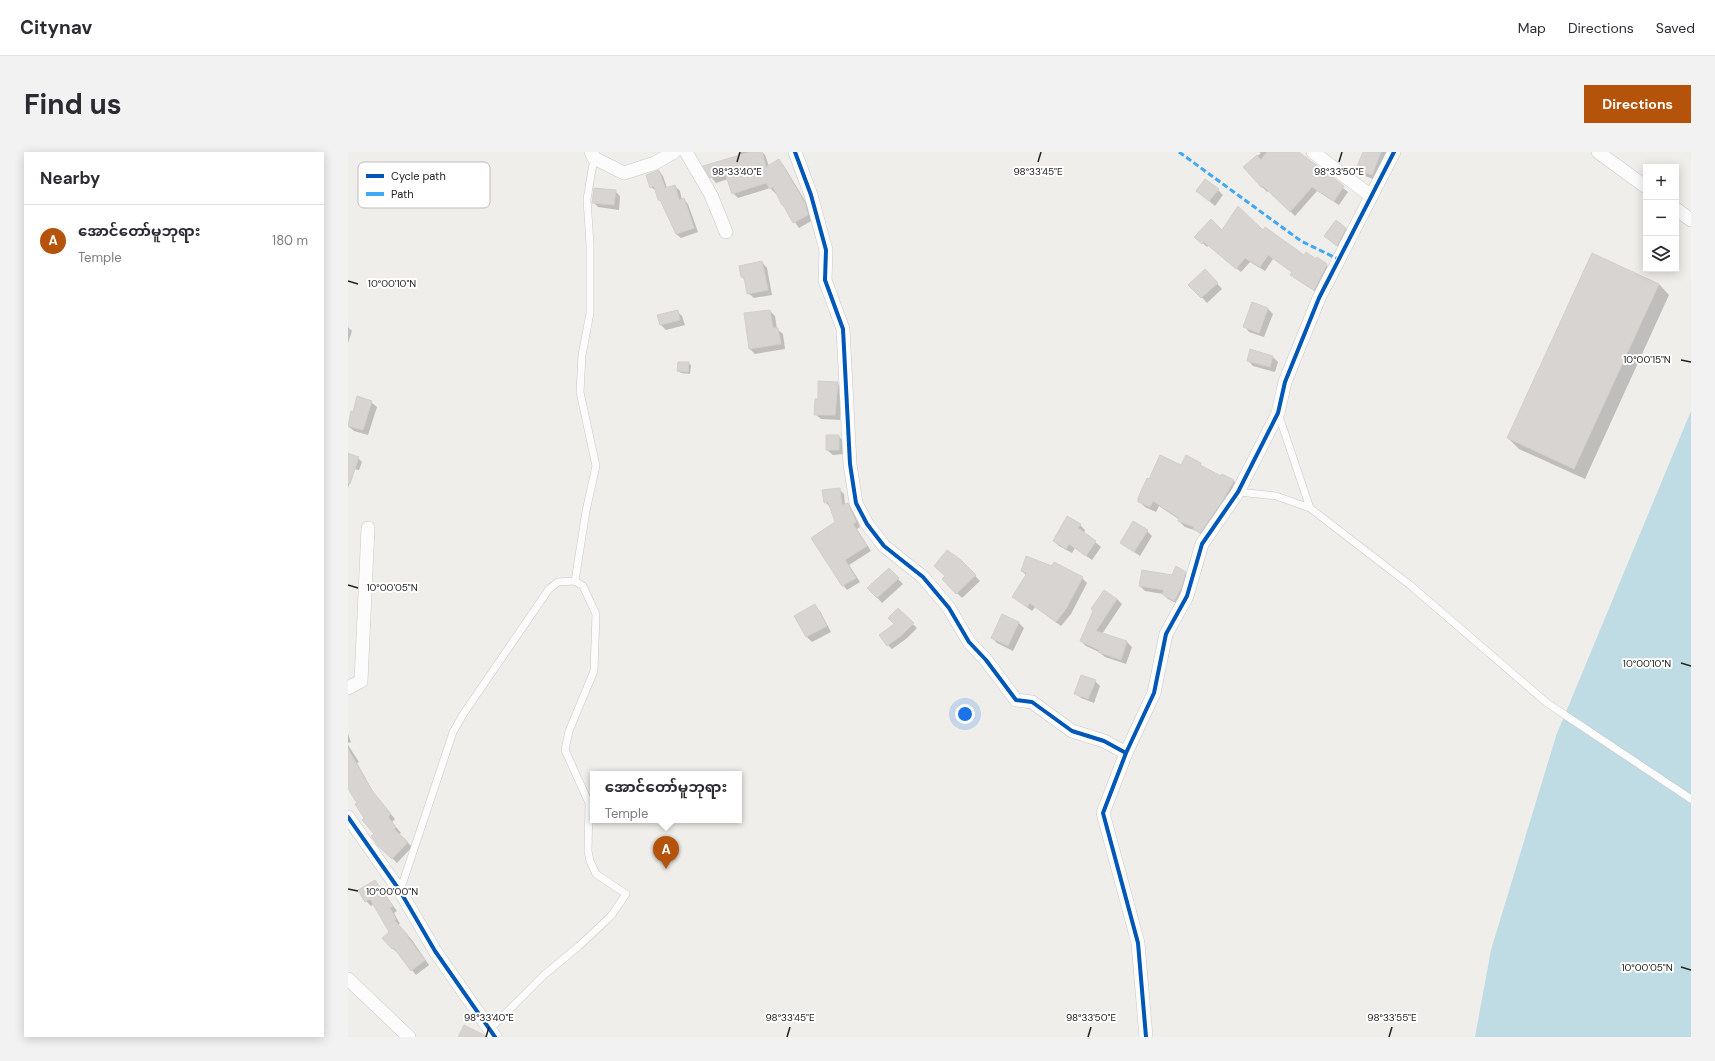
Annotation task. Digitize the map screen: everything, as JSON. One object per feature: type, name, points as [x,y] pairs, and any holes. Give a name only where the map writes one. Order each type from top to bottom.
[{"type":"street","points":[[592,155],[624,172],[655,163],[674,152]]},
{"type":"street","points":[[686,152],[711,195],[726,232]]},
{"type":"street","points":[[795,152],[811,195],[826,250],[825,280],[843,329],[850,464],[856,503],[867,524],[884,546],[923,577],[945,603],[969,642],[986,660],[1016,700],[1032,702],[1072,731],[1104,741],[1126,753]]},
{"type":"street","points":[[1313,152],[1371,196]]},
{"type":"street","points":[[1146,1037],[1138,943],[1103,813],[1126,753],[1154,693],[1166,634],[1187,596],[1202,544],[1238,492],[1278,413],[1285,382],[1319,298],[1394,152]]},
{"type":"street","points":[[1598,152],[1643,185]]},
{"type":"street","points":[[1679,211],[1691,220]]},
{"type":"street","points":[[348,688],[361,681],[368,528]]},
{"type":"street","points":[[348,817],[400,891],[435,951],[490,1034]]},
{"type":"street","points":[[349,981],[408,1037]]},
{"type":"lane","points":[[575,581],[586,511],[596,466],[580,392],[582,355],[590,313],[590,244],[587,199],[592,155]]},
{"type":"lane","points":[[1278,413],[1310,508]]},
{"type":"lane","points":[[1238,492],[1276,496],[1310,508],[1410,585],[1548,703],[1691,799]]},
{"type":"lane","points":[[400,891],[453,732],[549,589],[558,582],[575,581],[583,586],[596,614],[595,667],[569,732],[565,750],[589,803],[588,851],[590,861],[596,874],[626,894],[611,916],[579,946],[544,975],[490,1034]]},
{"type":"water","points":[[1691,411],[1691,1037],[1475,1037],[1491,950],[1556,736]]},
{"type":"building","points":[[750,152],[762,152],[766,167],[779,159],[805,203],[808,215],[793,223],[773,187],[770,189],[766,183],[732,194],[725,173],[710,178],[703,166]]},
{"type":"building","points":[[1267,152],[1299,152],[1344,186],[1334,201],[1312,187],[1290,212],[1263,186],[1262,188],[1243,167],[1257,155],[1261,160]]},
{"type":"building","points":[[1363,152],[1381,152],[1372,175],[1356,169]]},
{"type":"building","points":[[659,170],[665,188],[675,185],[679,200],[684,198],[694,228],[676,234],[660,200],[658,200],[654,186],[650,188],[646,175]]},
{"type":"building","points":[[1205,179],[1219,189],[1209,201],[1196,191]]},
{"type":"building","points":[[594,188],[616,190],[614,205],[592,203]]},
{"type":"building","points":[[1238,206],[1263,230],[1265,227],[1304,255],[1306,252],[1327,264],[1314,290],[1290,275],[1292,272],[1268,255],[1260,267],[1245,258],[1236,269],[1204,242],[1202,244],[1194,237],[1211,219],[1222,230]]},
{"type":"building","points":[[1336,220],[1346,228],[1337,246],[1324,236]]},
{"type":"building","points":[[1592,253],[1659,284],[1574,469],[1507,438]]},
{"type":"building","points":[[762,261],[768,290],[747,294],[744,277],[741,277],[739,266]]},
{"type":"building","points":[[1205,269],[1218,283],[1201,298],[1188,285]]},
{"type":"building","points":[[1252,302],[1268,308],[1259,333],[1243,327]]},
{"type":"building","points":[[678,310],[680,320],[660,325],[657,315]]},
{"type":"building","points":[[770,310],[773,328],[778,328],[781,344],[749,349],[744,313]]},
{"type":"building","points":[[1250,349],[1273,356],[1270,367],[1247,361]]},
{"type":"building","points":[[678,362],[689,362],[688,372],[677,371]]},
{"type":"building","points":[[818,381],[838,382],[835,415],[814,415],[815,399],[818,399]]},
{"type":"building","points":[[357,396],[372,401],[363,430],[348,426],[351,411],[353,412]]},
{"type":"building","points":[[826,435],[839,435],[839,450],[826,450]]},
{"type":"building","points":[[348,453],[359,457],[350,484],[348,483]]},
{"type":"building","points":[[1160,455],[1181,465],[1186,455],[1201,463],[1200,465],[1221,476],[1222,474],[1234,480],[1223,500],[1200,533],[1193,529],[1194,527],[1178,521],[1179,518],[1153,501],[1150,507],[1138,502],[1138,498],[1147,478],[1149,479]]},
{"type":"building","points":[[840,488],[842,505],[848,503],[856,522],[853,524],[867,546],[845,560],[856,578],[842,586],[811,538],[835,522],[828,502],[824,503],[822,490]]},
{"type":"building","points":[[1067,516],[1081,524],[1078,528],[1096,541],[1086,556],[1069,544],[1066,549],[1053,541]]},
{"type":"building","points":[[1133,521],[1148,530],[1134,552],[1120,543]]},
{"type":"building","points":[[947,550],[961,560],[976,575],[956,594],[942,579],[945,576],[934,566]]},
{"type":"building","points":[[1026,556],[1052,566],[1054,562],[1083,577],[1066,609],[1056,622],[1030,603],[1027,607],[1012,597],[1027,573],[1021,571]]},
{"type":"building","points":[[1176,566],[1186,572],[1181,588],[1174,601],[1162,594],[1164,590],[1139,586],[1142,570],[1172,575]]},
{"type":"building","points":[[889,568],[899,578],[877,598],[867,588]]},
{"type":"building","points":[[1104,590],[1117,599],[1096,631],[1127,641],[1121,660],[1098,652],[1099,650],[1080,641],[1093,611],[1091,609]]},
{"type":"building","points":[[815,604],[827,626],[806,637],[794,616]]},
{"type":"building","points":[[898,608],[914,623],[902,635],[887,646],[879,635],[894,624],[888,618]]},
{"type":"building","points":[[1002,614],[1019,622],[1008,646],[991,638]]},
{"type":"building","points":[[1081,675],[1096,680],[1088,699],[1074,694]]},
{"type":"building","points":[[348,749],[371,789],[391,814],[388,817],[396,827],[394,829],[408,842],[392,859],[378,846],[371,836],[374,834],[362,820],[364,818],[348,789]]},
{"type":"building","points":[[375,880],[393,906],[390,908],[396,919],[394,920],[408,935],[407,936],[425,960],[411,971],[394,948],[392,949],[382,938],[389,932],[370,899],[365,902],[358,890]]},
{"type":"building","points":[[464,1025],[484,1035],[485,1037],[458,1037]]},
{"type":"marked path","points":[[1179,152],[1301,241],[1338,259]]},
{"type":"cycle path","points":[[795,152],[811,195],[826,250],[825,280],[843,329],[850,464],[856,503],[867,524],[884,546],[923,577],[949,608],[969,642],[986,660],[1016,700],[1032,702],[1072,731],[1104,741],[1126,753],[1103,813],[1138,943],[1146,1037]]},
{"type":"cycle path","points":[[1126,753],[1154,693],[1166,634],[1187,596],[1202,544],[1238,492],[1278,413],[1285,382],[1319,298],[1394,152]]},
{"type":"cycle path","points":[[348,817],[400,891],[435,951],[495,1037]]},
{"type":"place","name":"အောင်တော်မူဘုရား","points":[[666,869]]}]
